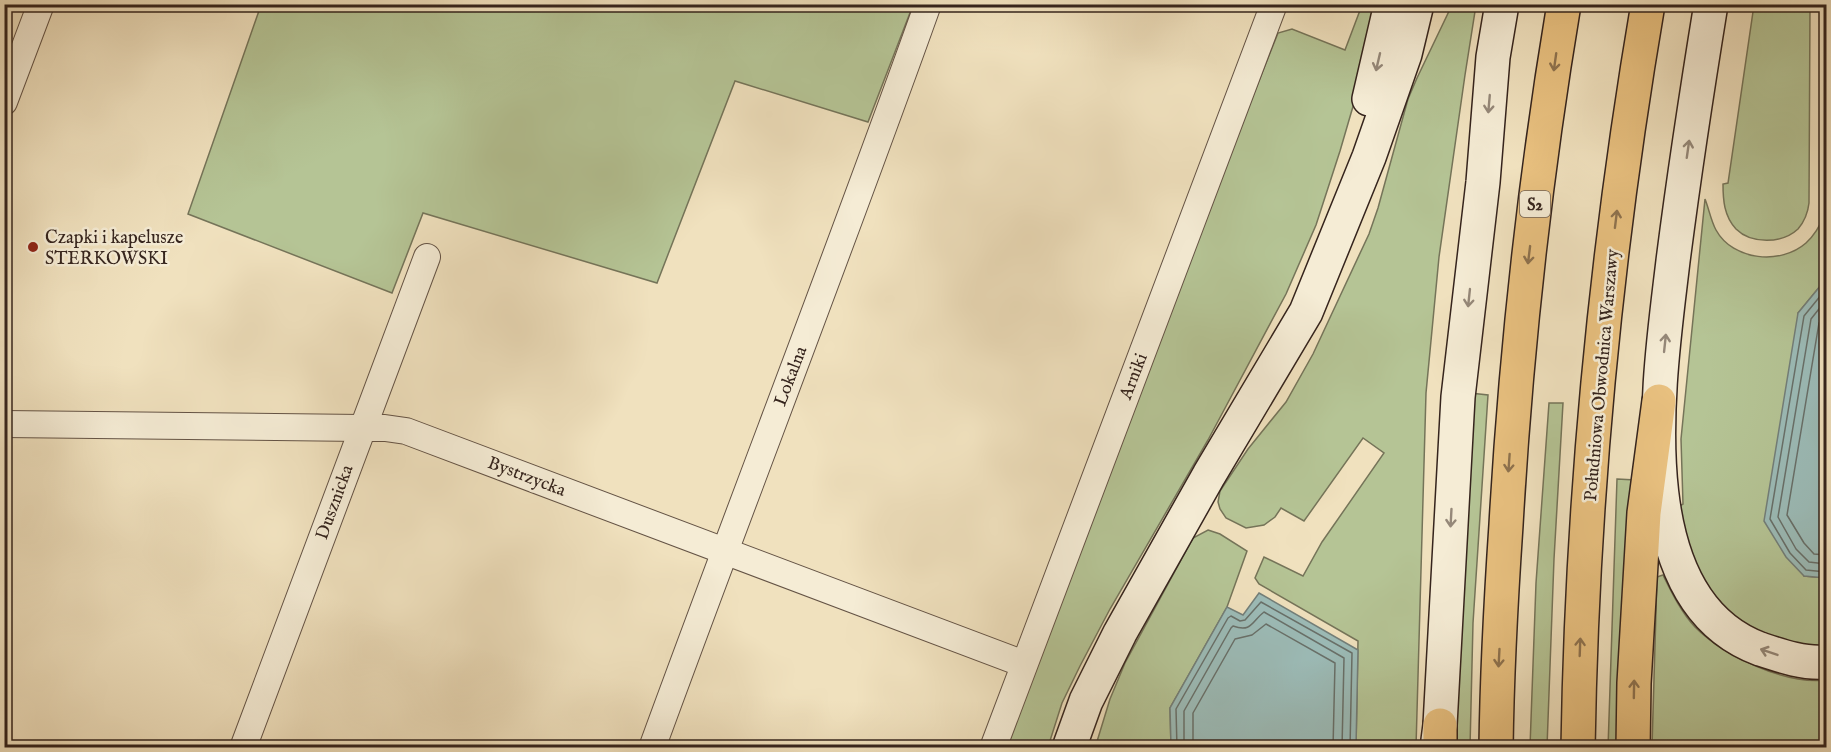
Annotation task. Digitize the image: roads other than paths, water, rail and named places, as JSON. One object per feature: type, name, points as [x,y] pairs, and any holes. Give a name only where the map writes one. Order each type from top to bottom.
[{"type":"highway","name":"S2","points":[[1496,747],[1513,405],[1541,156],[1564,4]]},
{"type":"highway","name":"Południowa Obwodnica Warszawy","points":[[1578,747],[1581,632],[1609,270],[1628,124],[1648,4]]},
{"type":"highway","points":[[1633,747],[1634,682],[1644,513],[1659,401]]},
{"type":"main road","points":[[1344,221],[1391,4]]},
{"type":"main road","points":[[1069,747],[1086,701],[1124,624],[1306,312],[1369,157],[1405,54],[1417,4]]},
{"type":"main road","points":[[1405,54],[1433,4]]},
{"type":"main road","points":[[1439,740],[1458,397],[1483,182],[1493,57],[1502,4]]},
{"type":"main road","points":[[1711,4],[1680,207],[1659,401],[1660,489],[1668,530],[1685,580],[1697,600],[1712,618],[1729,633],[1753,646],[1776,655],[1802,661],[1827,663]]},
{"type":"street","points":[[4,102],[41,4]]},
{"type":"street","name":"Lokalna","points":[[652,747],[870,166],[928,4]]},
{"type":"street","name":"Arniki","points":[[993,747],[1274,4]]},
{"type":"street","name":"Dusznicka","points":[[243,747],[427,257]]},
{"type":"street","name":"Bystrzycka","points":[[4,424],[385,428],[406,431],[1024,664]]},
{"type":"water","points":[[1826,279],[1826,578],[1804,576],[1786,557],[1764,521],[1798,313]]},
{"type":"water","points":[[1259,593],[1358,650],[1356,747],[1171,747],[1170,708],[1227,607],[1243,615]]},
{"type":"place","name":"Czapki i kapelusze STERKOWSKI","points":[[33,247]]}]
